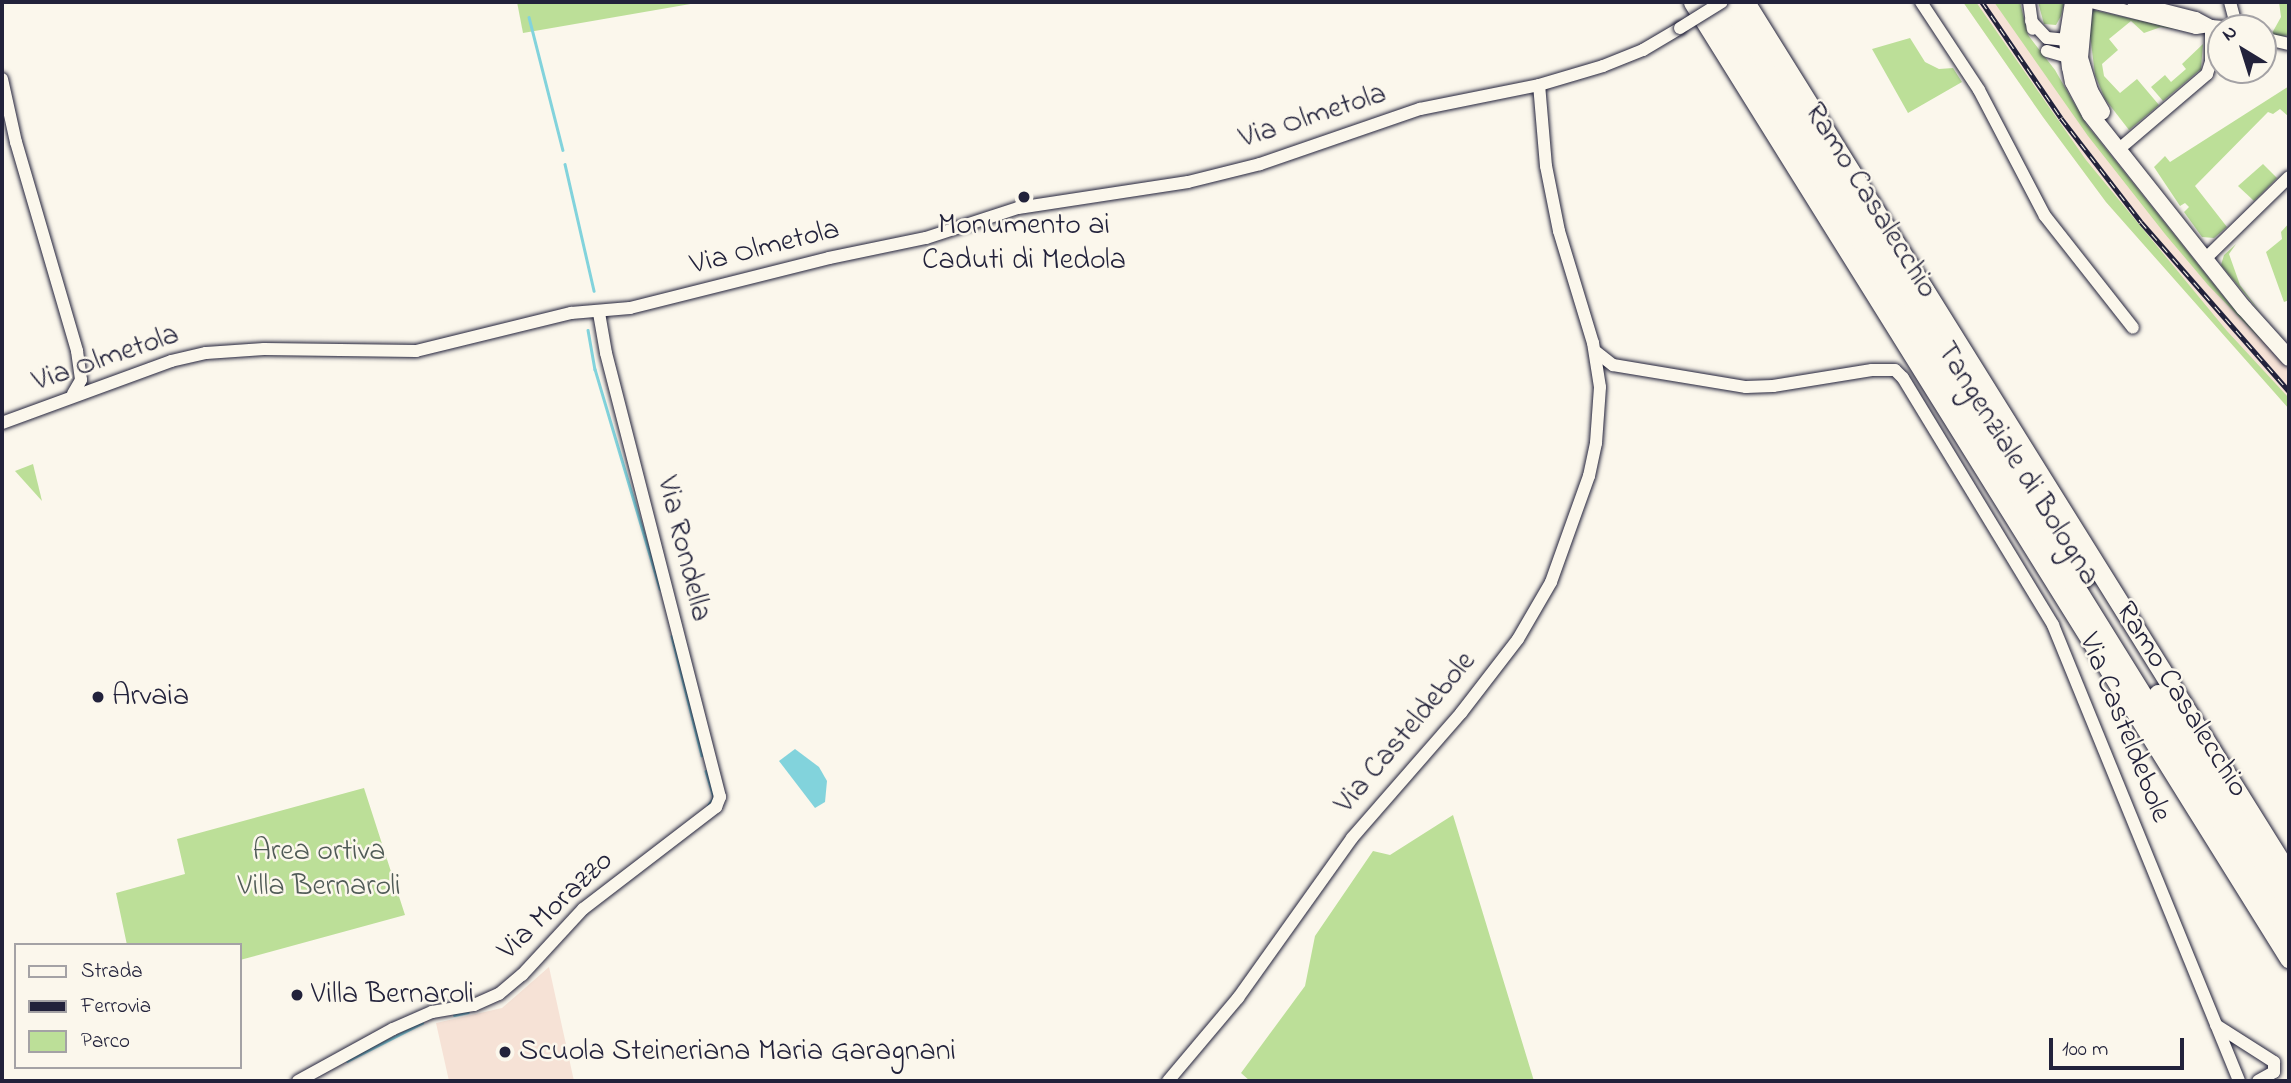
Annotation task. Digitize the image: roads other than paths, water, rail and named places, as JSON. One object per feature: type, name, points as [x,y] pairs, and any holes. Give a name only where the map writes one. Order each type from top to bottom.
[{"type":"highway","name":"Tangenziale di Bologna","points":[[1693,2],[2289,958]]},
{"type":"highway","name":"Ramo Casalecchio","points":[[1712,2],[2289,931]]},
{"type":"highway","name":"Ramo Casalecchio","points":[[1728,2],[2289,904]]},
{"type":"highway","name":"Tangenziale di Bologna","points":[[1745,2],[2289,875]]},
{"type":"main road","points":[[2073,2],[2069,52],[2073,82],[2095,122],[2289,358]]},
{"type":"main road","points":[[2085,2],[2069,52],[2090,91],[2183,230]]},
{"type":"street","points":[[1541,84],[1616,62],[1722,2]]},
{"type":"street","points":[[1922,2],[1979,90],[2045,216],[2133,328]]},
{"type":"street","points":[[2029,2],[2037,40],[2047,51],[2069,52]]},
{"type":"street","points":[[2091,2],[2196,28],[2207,27]]},
{"type":"street","points":[[2133,2],[2196,18],[2207,24]]},
{"type":"street","points":[[2031,21],[2047,38],[2069,52]]},
{"type":"street","points":[[2125,144],[2207,74]]},
{"type":"street","points":[[2,79],[16,142],[77,351],[81,380],[73,394]]},
{"type":"street","name":"Via Olmetola","points":[[2,423],[50,407],[73,394],[107,386],[170,360],[205,353],[264,349],[416,351],[571,313],[599,313],[926,238],[1018,208],[1188,182],[1271,160],[1420,109],[1541,84]]},
{"type":"street","name":"Via Casteldebole","points":[[1168,1081],[1238,998],[1352,838],[1461,713],[1518,639],[1539,606],[1589,476],[1597,443],[1600,378],[1595,351],[1559,231],[1546,166],[1541,84]]},
{"type":"street","points":[[2205,259],[2289,177]]},
{"type":"street","name":"Via Rondella","points":[[599,313],[601,331],[720,797]]},
{"type":"street","name":"Via Casteldebole","points":[[1595,351],[1614,365],[1746,387],[1773,386],[1872,370],[1895,370],[1903,378],[2053,625],[2239,1081]]},
{"type":"street","points":[[1600,378],[1614,365]]},
{"type":"street","name":"Via Morazzo","points":[[298,1081],[393,1029],[432,1012],[474,1005],[499,994],[522,975],[583,909],[618,880],[690,829],[716,807],[720,797]]},
{"type":"street","points":[[2216,1025],[2274,1062],[2274,1072],[2258,1081]]},
{"type":"water","points":[[795,749],[819,767],[827,781],[825,802],[815,808],[779,761]]},
{"type":"waterway","points":[[529,17],[563,150]]},
{"type":"waterway","points":[[565,164],[594,291]]},
{"type":"waterway","points":[[588,330],[595,369],[660,589]]},
{"type":"waterway","points":[[672,636],[702,755]]},
{"type":"waterway","points":[[706,771],[714,798],[709,805]]},
{"type":"waterway","points":[[454,1015],[468,1012]]},
{"type":"waterway","points":[[347,1061],[422,1023]]},
{"type":"railway","points":[[1982,2],[2061,118],[2141,222],[2289,391]]},
{"type":"place","name":"Monumento ai Caduti di Medola","points":[[1024,197]]},
{"type":"place","name":"Arvaia","points":[[98,697]]},
{"type":"place","name":"Villa Bernaroli","points":[[297,995]]},
{"type":"place","name":"Scuola Steineriana Maria Garagnani","points":[[505,1052]]},
{"type":"park label","name":"Area ortiva Villa Bernaroli","points":[[319,869]]}]
